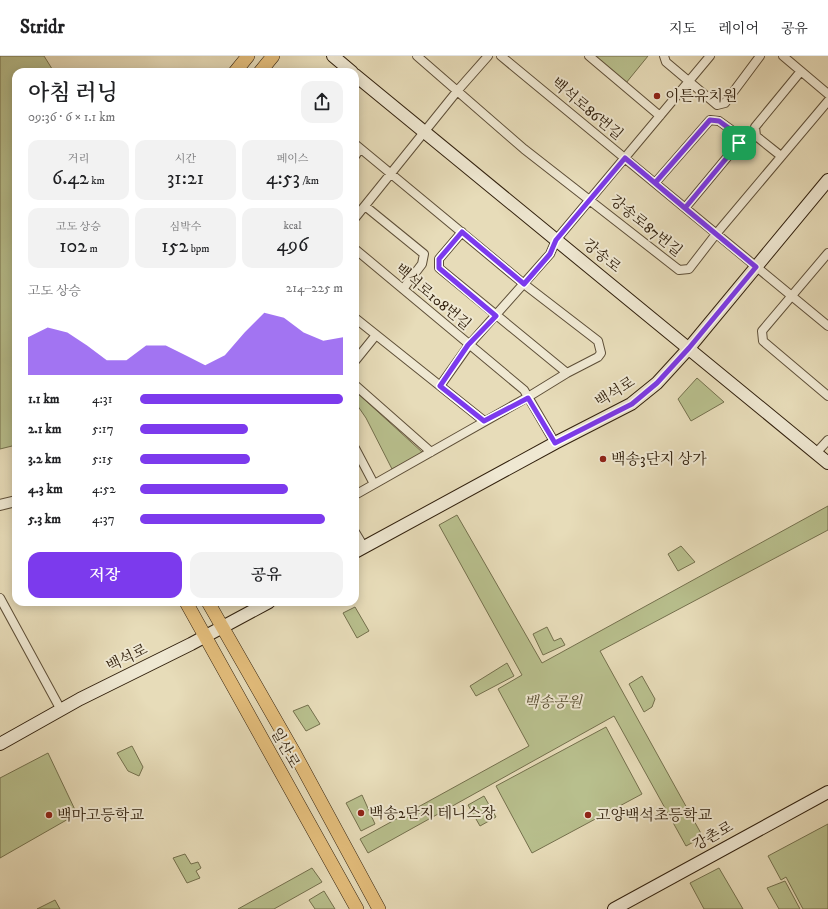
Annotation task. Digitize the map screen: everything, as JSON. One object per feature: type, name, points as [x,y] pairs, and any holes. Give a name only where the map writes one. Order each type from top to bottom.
[{"type":"main road","points":[[238,68],[248,56]]},
{"type":"main road","points":[[263,68],[273,56]]},
{"type":"main road","points":[[333,56],[347,68]]},
{"type":"main road","name":"강송로","points":[[359,78],[828,463]]},
{"type":"main road","name":"백석로","points":[[359,549],[555,443],[632,404],[657,383],[689,348],[828,180]]},
{"type":"main road","name":"일산로","points":[[188,606],[357,909]]},
{"type":"main road","name":"일산로","points":[[210,606],[295,754],[379,909]]},
{"type":"main road","name":"백석로","points":[[0,744],[61,710],[205,637],[258,606]]},
{"type":"main road","name":"강촌로","points":[[614,909],[828,792]]},
{"type":"street","name":"강송로87번길","points":[[417,56],[458,90],[524,149],[590,199],[679,270],[689,269],[716,234]]},
{"type":"street","points":[[359,213],[458,90],[488,56]]},
{"type":"street","name":"백석로86번길","points":[[501,56],[791,296],[827,322]]},
{"type":"street","points":[[589,56],[660,116]]},
{"type":"street","points":[[664,56],[666,62],[717,105],[724,103],[760,56]]},
{"type":"street","name":"강송로87번길","points":[[440,386],[468,345],[496,316],[550,254],[556,240],[710,56]]},
{"type":"street","points":[[783,56],[828,94]]},
{"type":"street","points":[[780,157],[756,136],[756,127],[801,71]]},
{"type":"street","points":[[716,234],[828,101]]},
{"type":"street","points":[[655,183],[710,120],[719,121],[737,134],[739,143],[685,208]]},
{"type":"street","points":[[359,148],[524,284],[598,341],[601,353],[598,357],[567,373],[528,398],[484,421],[359,492]]},
{"type":"street","points":[[365,206],[424,254],[422,264],[403,289]]},
{"type":"street","points":[[460,231],[439,259],[439,268],[567,373]]},
{"type":"street","name":"백석로108번길","points":[[359,252],[468,345],[524,390],[555,443]]},
{"type":"street","points":[[828,253],[762,331],[763,341],[828,396]]},
{"type":"street","points":[[359,321],[484,421]]},
{"type":"street","points":[[359,355],[374,334]]},
{"type":"street","points":[[359,389],[431,452]]},
{"type":"street","points":[[816,453],[828,440]]},
{"type":"street","points":[[359,456],[374,484]]},
{"type":"street","points":[[0,505],[12,502]]},
{"type":"street","points":[[0,598],[61,710]]},
{"type":"green space","points":[[0,56],[44,56],[52,68],[12,68],[12,446],[0,449]]},
{"type":"green space","points":[[594,56],[648,56],[626,83]]},
{"type":"green space","points":[[697,378],[724,402],[691,421],[678,399]]},
{"type":"green space","points":[[359,395],[422,452],[392,469],[366,418],[359,408]]},
{"type":"green space","name":"백송공원","points":[[828,506],[828,530],[600,651],[703,837],[686,846],[614,716],[368,853],[360,839],[529,746],[498,689],[522,675],[439,525],[457,515],[542,663]]},
{"type":"green space","points":[[681,546],[695,562],[678,571],[668,554]]},
{"type":"green space","points":[[355,607],[369,631],[357,638],[343,613]]},
{"type":"green space","points":[[547,627],[554,641],[561,638],[565,645],[543,655],[533,634]]},
{"type":"green space","points":[[507,663],[514,676],[476,696],[470,686]]},
{"type":"green space","points":[[642,676],[655,699],[652,707],[644,712],[629,684]]},
{"type":"green space","points":[[308,705],[320,724],[306,731],[293,711]]},
{"type":"green space","points":[[606,727],[642,794],[532,853],[496,786]]},
{"type":"green space","points":[[132,746],[143,767],[139,776],[128,771],[117,753]]},
{"type":"green space","points":[[48,753],[77,814],[0,858],[0,778]]},
{"type":"green space","name":"백송2단지 테니스장","points":[[362,795],[375,824],[361,831],[346,803]]},
{"type":"green space","points":[[484,796],[496,817],[480,826],[468,805]]},
{"type":"green space","points":[[828,824],[828,909],[803,909],[786,877],[781,880],[768,856]]},
{"type":"green space","points":[[185,854],[191,864],[198,862],[201,868],[196,871],[200,878],[187,883],[173,858]]},
{"type":"green space","points":[[312,868],[322,882],[274,909],[238,909]]},
{"type":"green space","points":[[719,868],[743,909],[704,909],[690,883]]},
{"type":"green space","points":[[785,881],[800,909],[779,909],[767,888]]},
{"type":"green space","points":[[324,891],[335,909],[315,909],[309,900]]},
{"type":"green space","points":[[55,900],[60,909],[37,909]]},
{"type":"place","name":"이튼유치원","points":[[657,96]]},
{"type":"place","name":"백송3단지 상가","points":[[603,459]]},
{"type":"place","name":"백송2단지 테니스장","points":[[361,813]]},
{"type":"place","name":"백마고등학교","points":[[49,815]]},
{"type":"place","name":"고양백석초등학교","points":[[588,815]]},
{"type":"route","points":[[739,143],[685,208],[625,158],[556,240],[550,254],[524,284],[462,232],[439,259],[439,268],[496,316],[468,345],[440,386],[484,421],[528,398],[555,443],[632,404],[657,383],[689,348],[756,267],[716,234],[685,208],[655,183],[710,120],[719,121],[737,134],[739,143]]}]
